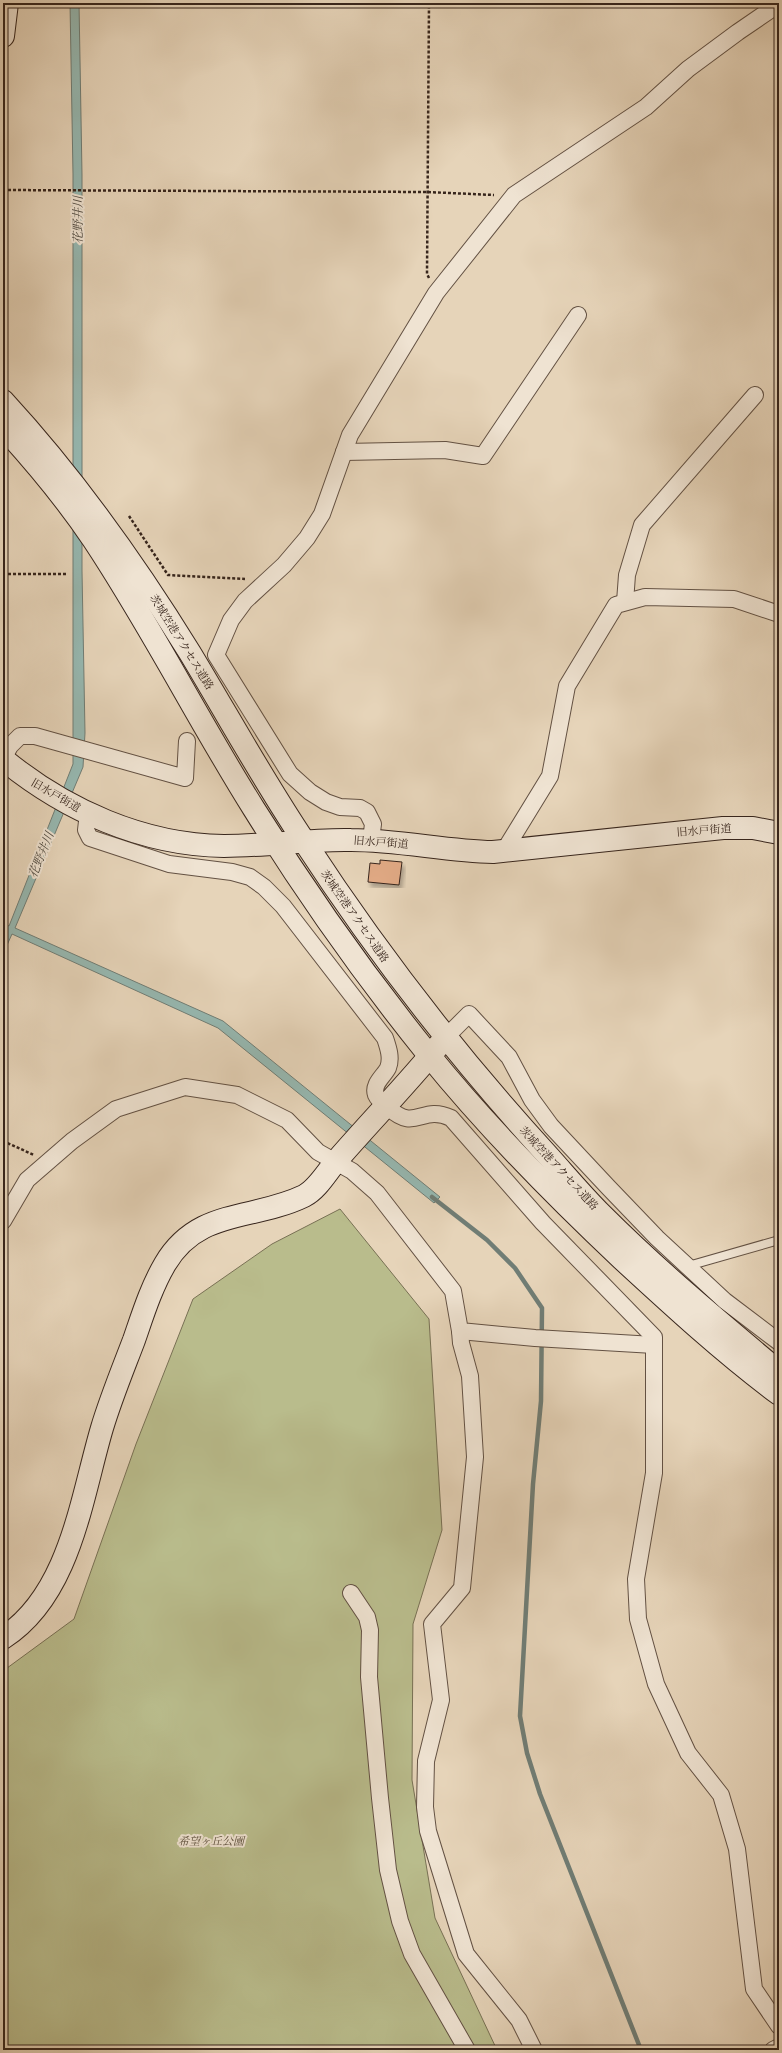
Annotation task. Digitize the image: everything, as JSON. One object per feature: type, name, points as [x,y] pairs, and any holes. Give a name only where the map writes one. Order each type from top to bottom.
[{"type":"main road","points":[[3,36],[7,3]]},
{"type":"main road","name":"茨城空港アクセス道路","points":[[3,401],[44,447],[79,490],[123,550],[188,650],[304,841],[372,941],[445,1038],[520,1126],[600,1212],[686,1294],[779,1372]]},
{"type":"main road","name":"茨城空港アクセス道路","points":[[3,427],[50,481],[93,540],[277,844],[336,932],[383,997],[430,1057],[505,1142],[589,1228],[676,1309],[779,1394]]},
{"type":"main road","name":"旧水戸街道","points":[[3,759],[51,794],[81,810],[122,827],[166,839],[224,846],[277,844],[304,841],[371,840],[462,851],[504,851],[723,828],[753,828],[779,833]]},
{"type":"main road","points":[[3,1638],[15,1630],[49,1590],[65,1559],[107,1414],[151,1292],[165,1263],[181,1243],[201,1227],[225,1218],[270,1209],[307,1194],[385,1105],[430,1057],[445,1038]]},
{"type":"street","points":[[371,840],[373,824],[367,812],[360,808],[340,807],[326,802],[310,792],[290,774],[216,655],[231,620],[245,601],[284,565],[307,538],[322,514],[350,435],[436,293],[514,195],[646,107],[688,69],[779,4]]},
{"type":"street","points":[[344,452],[445,450],[483,456],[578,315]]},
{"type":"street","points":[[625,602],[627,575],[642,524],[755,395]]},
{"type":"street","points":[[504,851],[550,776],[567,686],[616,605],[645,597],[734,599],[779,614]]},
{"type":"street","points":[[3,759],[10,746],[20,736],[35,736],[185,778],[187,741]]},
{"type":"street","points":[[81,810],[86,830],[90,838],[169,864],[232,872],[250,877],[264,887],[283,906],[385,1038],[389,1058],[388,1068],[375,1089],[376,1096],[402,1119],[410,1120],[433,1113],[443,1114],[451,1118],[543,1223],[654,1337],[654,1473],[636,1579],[638,1619],[656,1684],[688,1753],[721,1795],[737,1849],[754,1989],[779,2026]]},
{"type":"street","points":[[445,1038],[469,1014],[510,1058],[532,1100],[551,1126],[657,1238],[726,1301],[779,1342]]},
{"type":"street","points":[[3,1221],[27,1180],[72,1141],[116,1109],[185,1087],[237,1095],[287,1120],[318,1152],[341,1155],[352,1172],[377,1193],[454,1291],[461,1343],[470,1376],[475,1457],[462,1588],[432,1624],[441,1700],[426,1761],[426,1815],[428,1831],[466,1954],[519,2020],[534,2050]]},
{"type":"street","points":[[460,1330],[535,1338],[654,1345]]},
{"type":"street","points":[[351,1593],[367,1617],[370,1630],[369,1678],[380,1798],[388,1870],[400,1921],[412,1954],[467,2050]]},
{"type":"street","points":[[773,2050],[779,2047]]},
{"type":"lane","points":[[688,1266],[779,1240]]},
{"type":"path","points":[[429,3],[427,274],[436,293]]},
{"type":"path","points":[[3,190],[427,192],[514,195]]},
{"type":"path","points":[[129,516],[168,574],[268,581]]},
{"type":"path","points":[[3,574],[66,574]]},
{"type":"path","points":[[3,1142],[49,1161]]},
{"type":"green space","name":"希望ヶ丘公園","points":[[340,1209],[429,1319],[442,1530],[413,1624],[412,1780],[435,1918],[497,2050],[3,2050],[3,1671],[74,1619],[136,1444],[193,1299],[272,1244]]},
{"type":"water","name":"花野井川","points":[[70,3],[79,3],[82,175],[82,571],[85,733],[83,767],[15,928],[223,1021],[440,1197],[434,1203],[218,1028],[12,934],[3,954],[3,939],[6,931],[3,930],[3,923],[9,926],[73,764],[73,174]]},
{"type":"building","points":[[380,860],[402,862],[399,885],[368,882],[370,863],[380,864]]},
{"type":"waterway","points":[[432,1197],[487,1240],[515,1268],[542,1308],[541,1401],[533,1484],[520,1716],[527,1753],[540,1794],[641,2050]]}]
